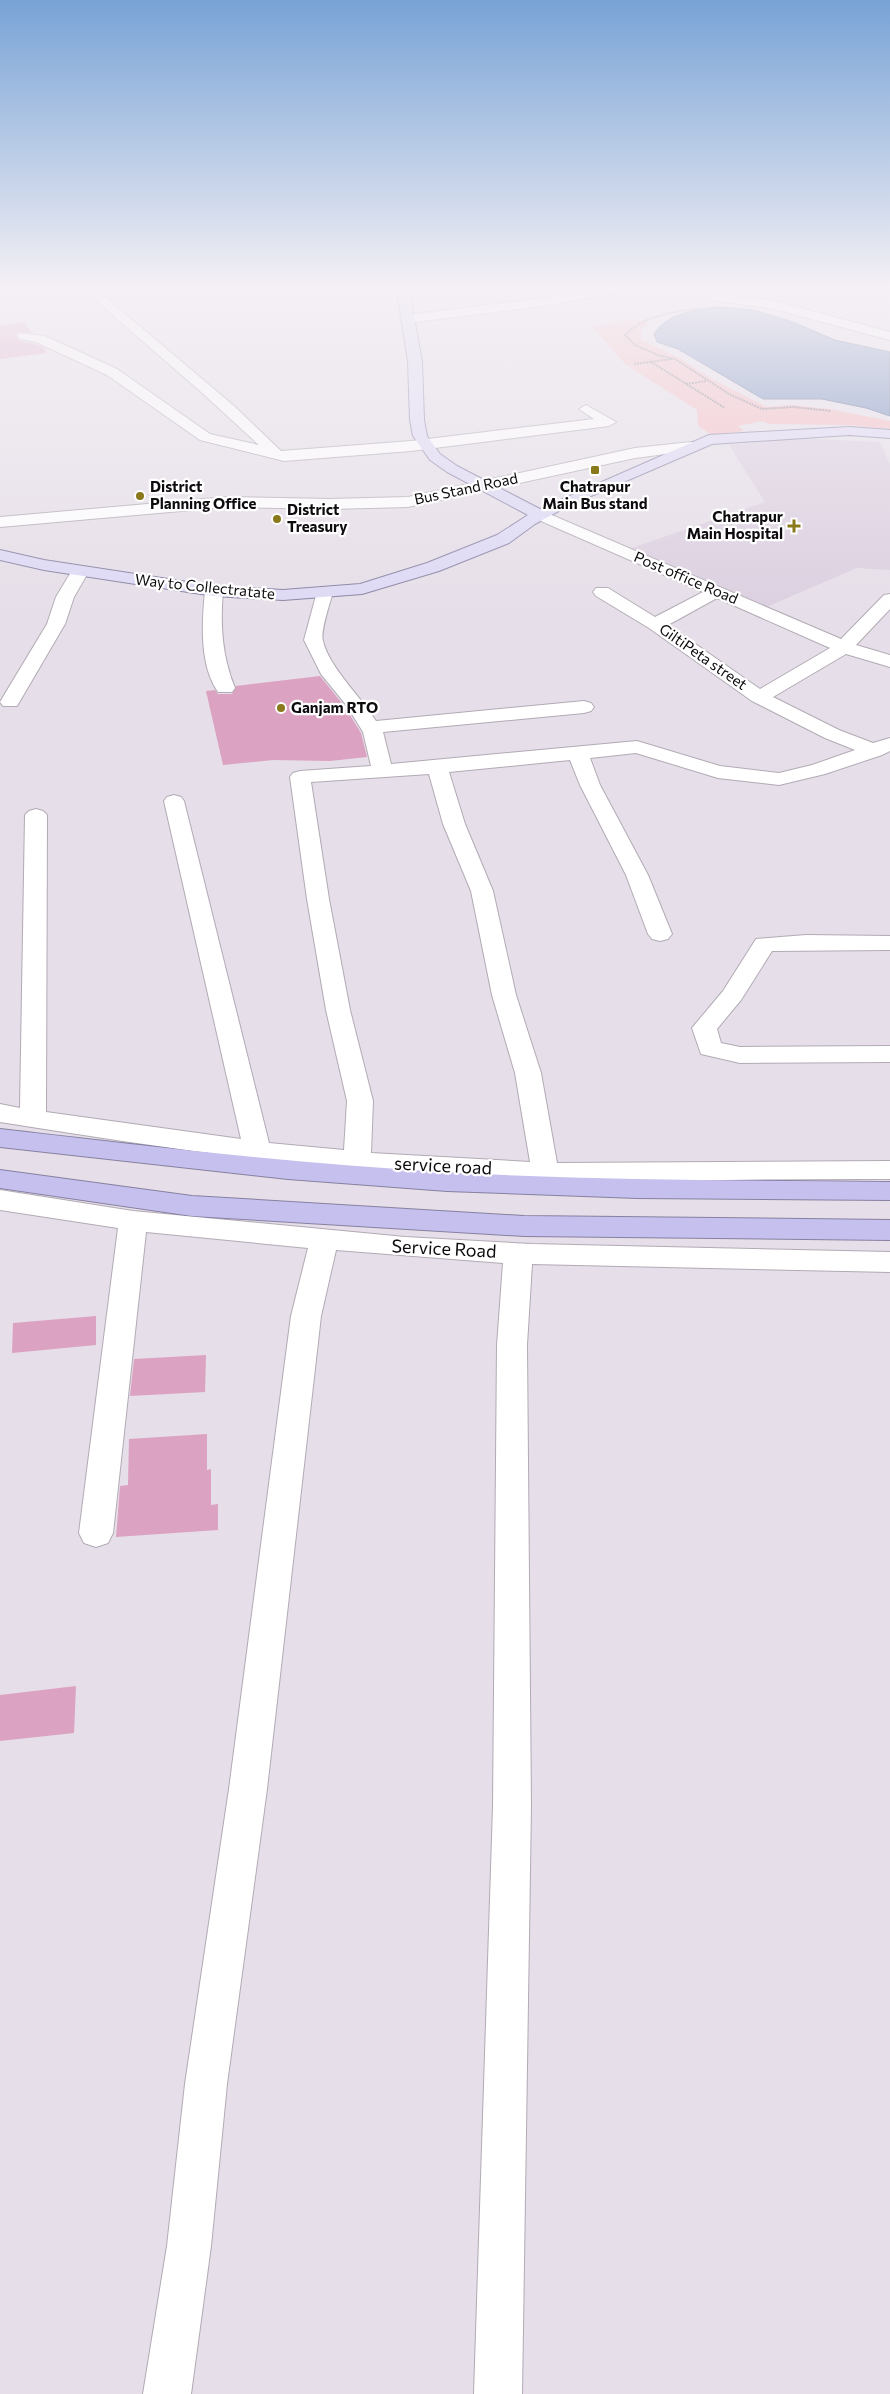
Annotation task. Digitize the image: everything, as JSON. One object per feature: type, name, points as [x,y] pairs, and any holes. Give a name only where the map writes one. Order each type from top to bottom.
[{"type":"highway","points":[[0,1138],[209,1162],[384,1178],[567,1188],[890,1191]]},
{"type":"highway","points":[[0,1179],[192,1206],[515,1225],[890,1230]]},
{"type":"main road","points":[[416,397],[420,436],[426,444]]},
{"type":"main road","name":"Way to Collectratate","points":[[0,556],[80,571],[214,592],[283,595],[362,589],[433,567],[503,539],[540,515],[709,440],[772,434],[849,431],[890,434]]},
{"type":"main road","name":"Post office Road","points":[[426,444],[435,457],[452,469],[540,515]]},
{"type":"street","points":[[147,397],[205,437],[284,456],[305,456],[426,444],[609,422],[586,409]]},
{"type":"street","points":[[216,397],[275,453]]},
{"type":"street","name":"Bus Stand Road","points":[[0,522],[227,502],[408,502],[635,453],[691,447]]},
{"type":"street","name":"Post office Road","points":[[540,515],[844,647],[890,660]]},
{"type":"street","points":[[10,702],[56,624],[65,597],[80,571]]},
{"type":"street","name":"GiltiPeta street","points":[[718,591],[654,624],[759,697],[832,734],[882,747]]},
{"type":"street","points":[[214,592],[212,640],[218,672],[225,688]]},
{"type":"street","points":[[324,592],[313,640],[330,674],[355,703],[370,728],[384,772]]},
{"type":"street","points":[[602,592],[654,624]]},
{"type":"street","name":"GiltiPeta street","points":[[759,697],[844,647],[890,599]]},
{"type":"street","points":[[370,728],[430,719],[517,714],[584,707]]},
{"type":"street","points":[[357,1160],[360,1101],[338,1010],[300,777],[384,772],[637,747],[718,772],[778,779],[818,770],[882,747]]},
{"type":"street","points":[[578,753],[590,785],[637,875],[660,934]]},
{"type":"street","points":[[437,767],[454,824],[482,891],[504,995],[528,1072],[545,1171]]},
{"type":"street","points":[[174,801],[257,1150]]},
{"type":"street","points":[[33,1118],[36,815]]},
{"type":"street","points":[[890,943],[806,942],[764,944],[732,995],[704,1028],[710,1048],[740,1055],[890,1054]]},
{"type":"street","name":"service road","points":[[0,1113],[306,1157],[545,1171],[890,1170]]},
{"type":"street","name":"Service Road","points":[[0,1200],[133,1221],[405,1247],[518,1253],[890,1262]]},
{"type":"street","points":[[96,1533],[133,1221]]},
{"type":"street","points":[[167,2394],[189,2246],[206,2084],[248,1789],[306,1316],[324,1240]]},
{"type":"street","points":[[498,2394],[512,1806],[512,1346],[518,1253]]},
{"type":"path","points":[[705,397],[725,408]]},
{"type":"path","points":[[738,397],[762,409],[793,407],[832,412]]},
{"type":"shaded area","points":[[676,397],[747,397],[767,407],[792,405],[830,409],[890,421],[890,429],[848,425],[769,424],[763,421],[738,426],[744,431],[712,435],[698,426],[697,410]]},
{"type":"shaded area","name":"Chatrapur Main Hospital","points":[[796,438],[880,442],[890,464],[890,570],[857,568],[764,608],[629,549],[765,502],[729,445]]},
{"type":"water","points":[[759,397],[890,397],[890,416],[866,408],[822,399],[763,399]]},
{"type":"building","name":"Ganjam RTO","points":[[320,676],[345,707],[361,733],[367,757],[330,761],[273,760],[223,765],[206,691],[215,690],[218,694],[232,694],[236,686]]},
{"type":"building","points":[[96,1316],[96,1345],[12,1353],[13,1323]]},
{"type":"building","points":[[206,1355],[205,1392],[130,1396],[134,1359]]},
{"type":"building","points":[[207,1434],[207,1470],[211,1469],[211,1505],[218,1504],[218,1530],[116,1537],[120,1486],[128,1485],[129,1439]]},
{"type":"building","points":[[76,1686],[74,1733],[0,1741],[0,1695]]},
{"type":"place","name":"Chatrapur Main Bus stand","points":[[595,470]]},
{"type":"place","name":"District Planning Office","points":[[140,496]]},
{"type":"place","name":"District Treasury","points":[[277,519]]},
{"type":"place","name":"Chatrapur Main Hospital","points":[[794,526]]},
{"type":"place","name":"Ganjam RTO","points":[[281,708]]}]
